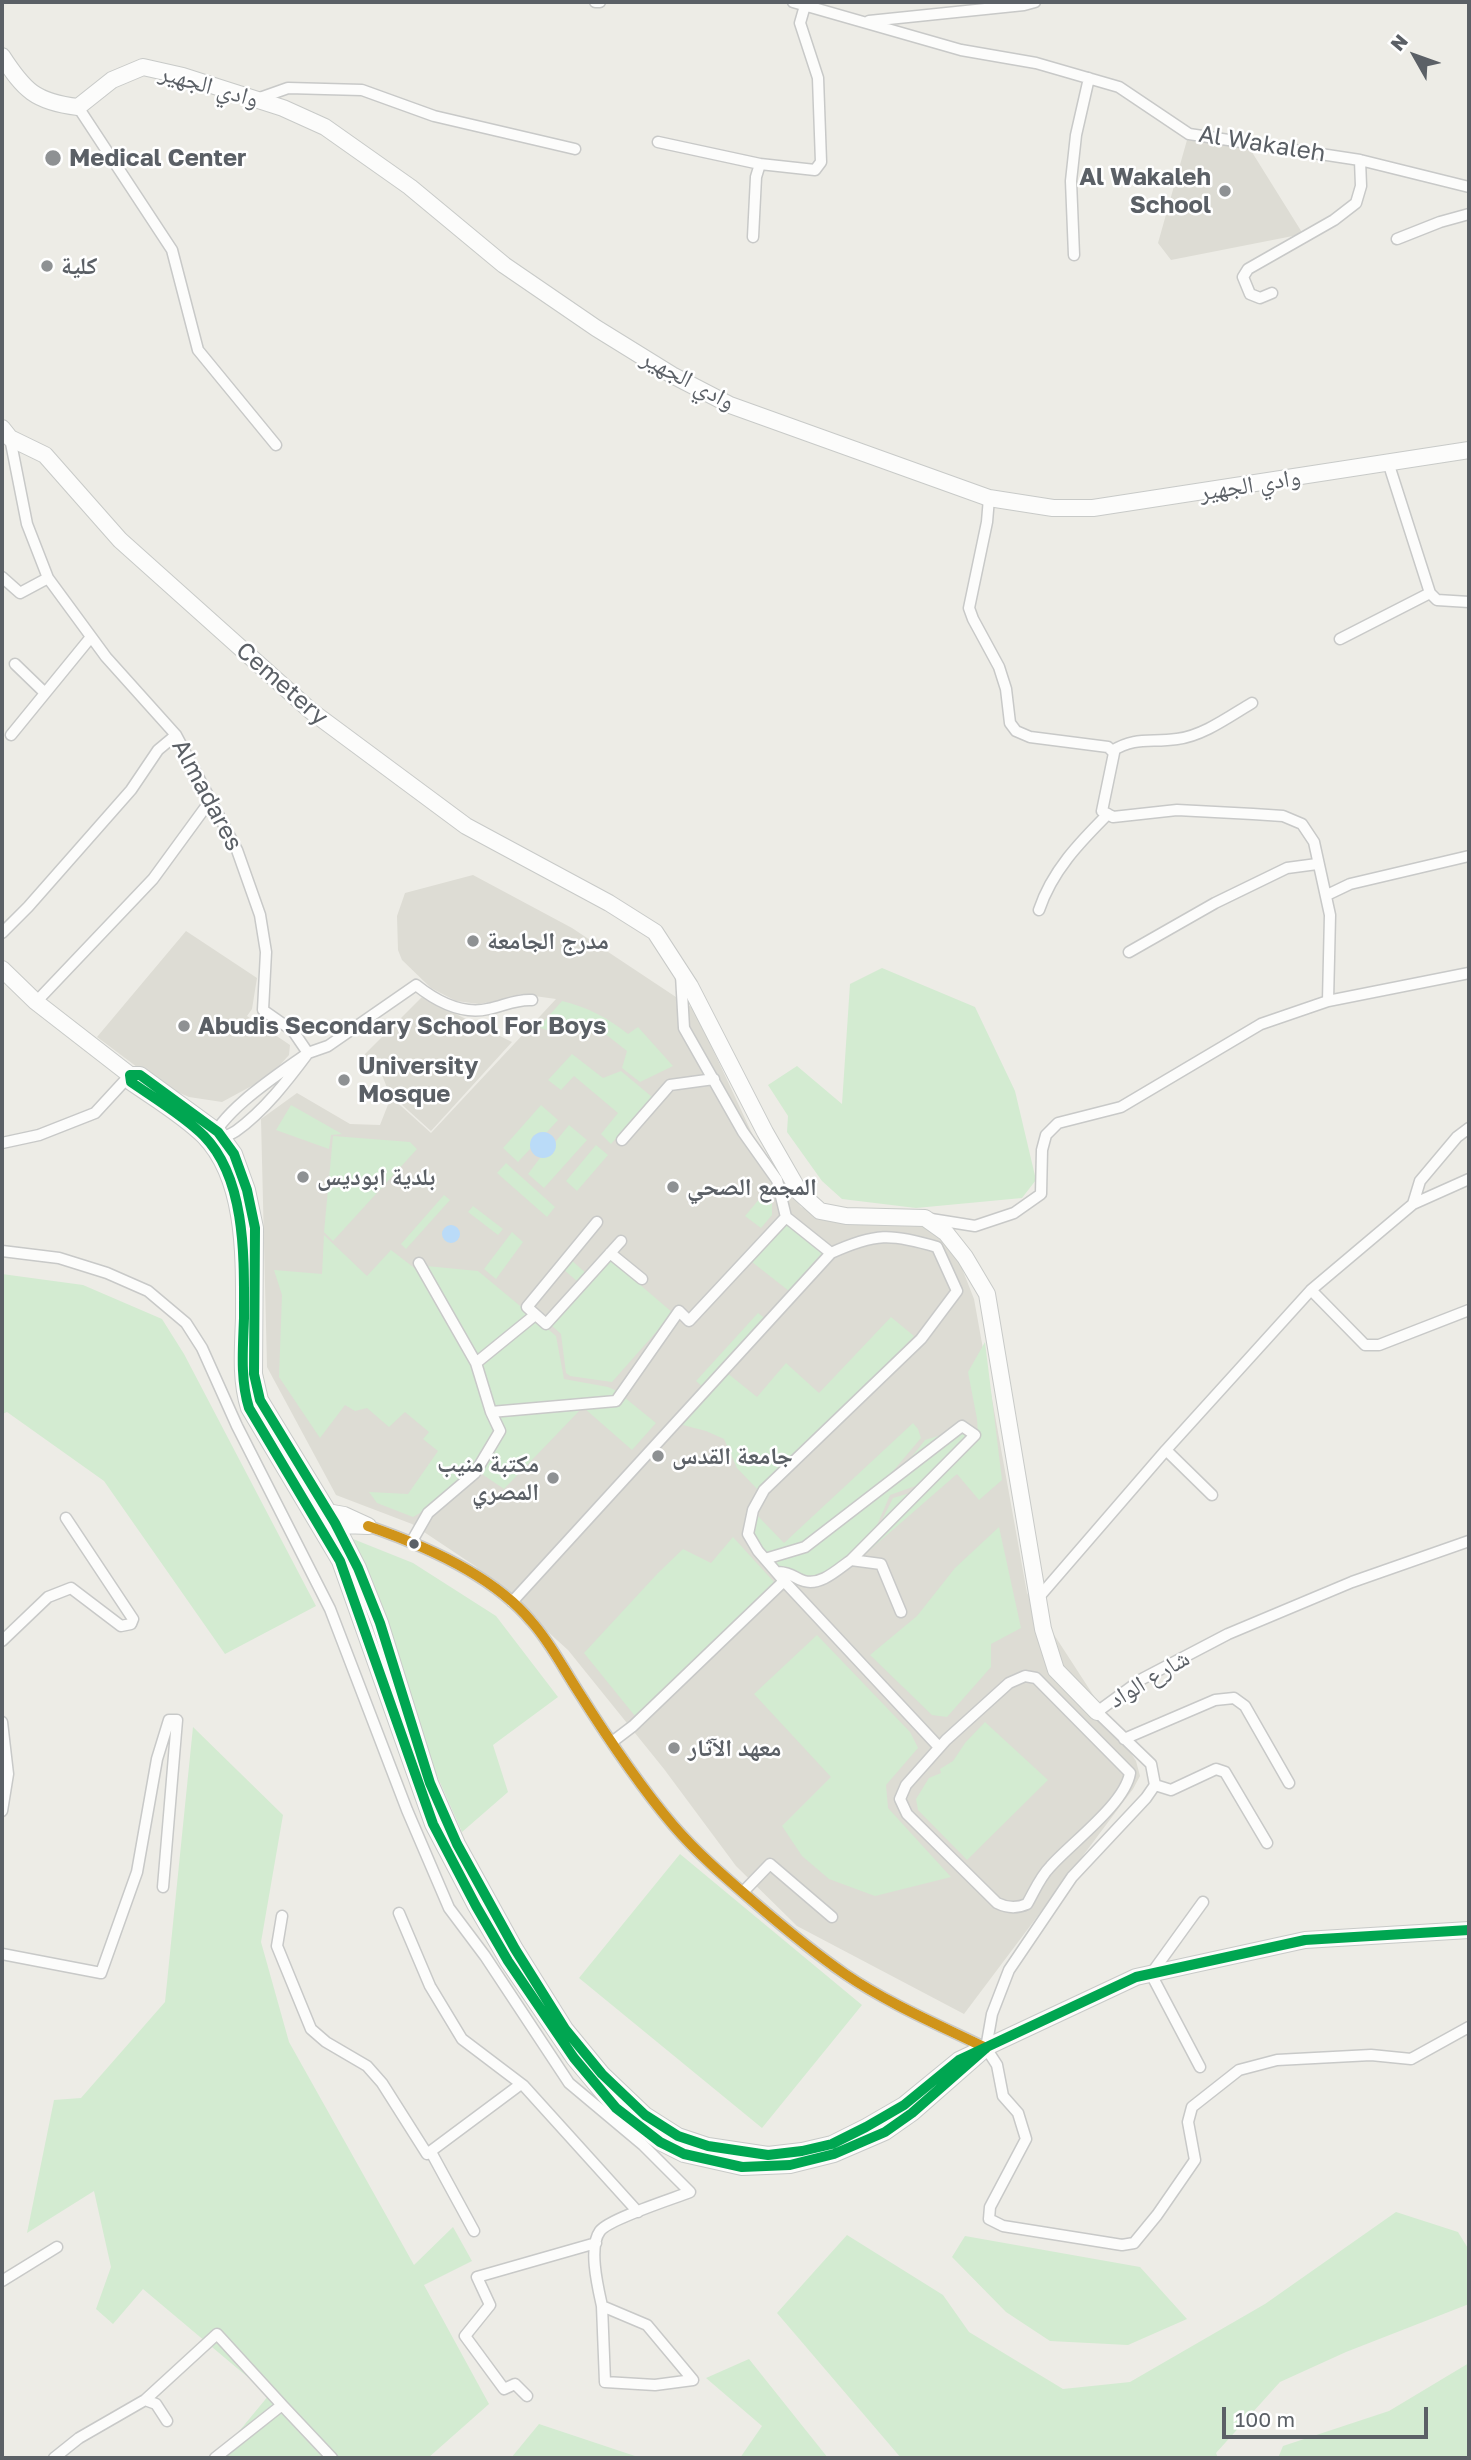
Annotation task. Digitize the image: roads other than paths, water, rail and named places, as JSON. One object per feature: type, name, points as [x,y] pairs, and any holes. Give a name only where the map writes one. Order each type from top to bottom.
[{"type":"street","name":"Al Wakaleh","points":[[793,2],[805,3],[961,50],[1036,63],[1119,87],[1189,134],[1360,159],[1469,187]]},
{"type":"street","points":[[863,21],[1035,2]]},
{"type":"street","points":[[658,142],[760,164],[815,170],[821,162],[818,78],[800,23],[805,3]]},
{"type":"street","points":[[2,56],[20,83],[37,98],[58,105],[78,107],[172,250],[198,350],[276,445]]},
{"type":"street","name":"وادي الجهير","points":[[78,107],[111,80],[143,67],[183,76],[284,108],[324,127],[410,187],[504,265],[596,328],[672,374],[730,405],[989,498],[1053,508],[1093,508],[1469,450]]},
{"type":"street","points":[[1074,256],[1071,181],[1076,135],[1089,78]]},
{"type":"street","points":[[257,99],[288,88],[362,90],[434,116],[575,149]]},
{"type":"street","points":[[1272,293],[1259,298],[1250,294],[1243,277],[1248,269],[1334,220],[1356,203],[1361,186],[1360,159]]},
{"type":"street","points":[[753,237],[756,177],[760,164]]},
{"type":"street","points":[[1397,239],[1469,214]]},
{"type":"street","name":"Almadares","points":[[6,433],[27,524],[48,578],[106,657],[176,735],[237,850],[260,915],[266,952],[263,1010],[293,1031],[308,1053]]},
{"type":"street","name":"Cemetery","points":[[6,433],[45,454],[120,540],[311,711],[466,826],[586,891],[654,932],[681,972],[800,1193],[820,1210],[846,1216],[925,1218]]},
{"type":"street","points":[[1388,462],[1430,593],[1437,600],[1469,602]]},
{"type":"street","points":[[989,498],[987,522],[969,608],[972,619],[999,667],[1006,689],[1010,723],[1016,731],[1030,737],[1108,747],[1114,753],[1102,811],[1113,817],[1177,810],[1283,816],[1302,824],[1314,842],[1331,915],[1328,1001]]},
{"type":"street","points":[[2,577],[20,593],[48,578]]},
{"type":"street","points":[[1340,639],[1430,593]]},
{"type":"street","points":[[10,735],[91,637]]},
{"type":"street","points":[[15,664],[45,693]]},
{"type":"street","points":[[1112,751],[1126,742],[1188,737],[1252,703]]},
{"type":"street","points":[[2,933],[131,790],[158,750],[176,735]]},
{"type":"street","points":[[36,1002],[153,879],[210,801]]},
{"type":"street","points":[[1039,910],[1047,886],[1062,864],[1108,814]]},
{"type":"street","points":[[1327,895],[1350,884],[1469,856]]},
{"type":"street","points":[[1129,952],[1215,903],[1287,868],[1317,864]]},
{"type":"street","points":[[2,969],[36,1002],[130,1075],[140,1075],[234,1154],[256,1228],[254,1374],[260,1400],[326,1517],[433,1824],[476,1906],[509,1961],[574,2058],[616,2108],[660,2142],[684,2154],[742,2167],[790,2165],[834,2154],[885,2132],[912,2113],[986,2048],[1136,1977],[1305,1940],[1469,1930]]},
{"type":"street","points":[[681,972],[684,1028],[744,1132],[777,1180],[786,1217],[831,1253]]},
{"type":"street","points":[[925,1218],[975,1226],[1014,1213],[1041,1194],[1042,1150],[1046,1135],[1058,1123],[1121,1107],[1261,1024],[1328,1001],[1469,973]]},
{"type":"street","points":[[216,1137],[236,1131],[257,1112],[286,1082],[308,1053],[328,1046],[416,985],[442,1003],[460,1009],[480,1011],[520,999],[532,1000]]},
{"type":"street","points":[[2,1143],[39,1135],[95,1113],[130,1075]]},
{"type":"street","points":[[622,1140],[670,1085],[713,1079]]},
{"type":"street","points":[[1413,1204],[1420,1181],[1457,1137],[1469,1128]]},
{"type":"street","points":[[1039,1597],[1166,1450],[1311,1290],[1413,1204],[1469,1179]]},
{"type":"street","points":[[491,1412],[616,1401],[679,1311],[690,1321],[786,1217]]},
{"type":"street","points":[[925,1218],[946,1233],[965,1256],[987,1294],[1043,1629],[1056,1670],[1097,1712]]},
{"type":"street","points":[[597,1222],[527,1307],[546,1324],[621,1241]]},
{"type":"street","points":[[512,1602],[831,1253],[860,1240],[901,1236],[937,1247],[957,1291],[921,1339],[764,1490],[753,1510],[748,1534],[781,1577],[939,1747]]},
{"type":"street","points":[[2,1251],[59,1258],[107,1273],[148,1291],[186,1323],[202,1348],[237,1426],[330,1609],[407,1810],[449,1908],[569,2083],[643,2145],[690,2192],[610,2222],[599,2232],[596,2243],[605,2382],[655,2385],[693,2380],[647,2326],[602,2306]]},
{"type":"street","points":[[610,1253],[642,1279]]},
{"type":"street","points":[[412,1541],[428,1513],[475,1473],[500,1431],[491,1412],[476,1363],[419,1263]]},
{"type":"street","points":[[1311,1290],[1364,1345],[1379,1345],[1469,1310]]},
{"type":"street","points":[[476,1363],[535,1315]]},
{"type":"street","points":[[612,1742],[632,1726],[781,1577],[791,1572],[804,1581],[820,1581],[851,1560],[975,1435],[962,1426],[805,1547],[765,1559]]},
{"type":"street","points":[[1166,1450],[1212,1495]]},
{"type":"street","points":[[326,1517],[344,1515],[412,1541],[483,1580],[512,1602],[531,1619],[548,1642],[612,1742],[674,1826],[743,1892],[793,1936],[847,1975],[921,2017],[986,2048],[998,2065],[1003,2096],[1018,2113],[1026,2139],[990,2207],[989,2220],[1003,2226],[1122,2245],[1134,2243],[1195,2160],[1188,2122],[1192,2107],[1239,2070],[1277,2060],[1371,2055],[1411,2059],[1469,2027]]},
{"type":"street","points":[[2,1641],[48,1597],[71,1588],[121,1626],[131,1625],[133,1619],[66,1518]]},
{"type":"street","name":"شارع الواد","points":[[1155,1785],[1151,1764],[1097,1712],[1142,1679],[1228,1634],[1352,1582],[1469,1541]]},
{"type":"street","points":[[851,1560],[881,1564],[901,1612]]},
{"type":"street","points":[[1025,1676],[1036,1678],[1130,1773],[1128,1785],[1048,1868],[1027,1904],[1007,1908],[997,1903],[902,1807],[901,1798],[906,1785],[939,1747],[1009,1682],[1025,1676]]},
{"type":"street","points":[[1124,1739],[1215,1700],[1234,1698],[1245,1706],[1289,1783]]},
{"type":"street","points":[[2,1954],[101,1973],[137,1872],[157,1759],[169,1720],[177,1720],[163,1887]]},
{"type":"street","points":[[2,1722],[8,1774],[2,1811]]},
{"type":"street","points":[[986,2048],[992,2014],[1009,1970],[1072,1877],[1155,1785],[1171,1790],[1216,1769],[1225,1772],[1267,1843]]},
{"type":"street","points":[[743,1892],[770,1864],[832,1916]]},
{"type":"street","points":[[1151,1974],[1203,1902]]},
{"type":"street","points":[[399,1913],[429,1986],[462,2039],[521,2084],[638,2212]]},
{"type":"street","points":[[282,1916],[276,1946],[311,2029],[326,2042],[367,2066],[382,2083],[427,2154],[521,2084]]},
{"type":"street","points":[[1151,1974],[1200,2067]]},
{"type":"street","points":[[431,2152],[474,2231]]},
{"type":"street","points":[[527,2396],[515,2384],[504,2389],[465,2336],[490,2305],[478,2277],[596,2243]]},
{"type":"street","points":[[2,2281],[57,2247]]},
{"type":"street","points":[[54,2458],[79,2438],[145,2400],[217,2334],[332,2458]]},
{"type":"street","points":[[145,2400],[156,2404],[167,2421]]},
{"type":"street","points":[[215,2458],[282,2405]]},
{"type":"water","points":[[543,1132],[552,1136],[556,1145],[552,1154],[543,1158],[534,1154],[530,1145],[534,1136]]},
{"type":"water","points":[[447,1225],[455,1225],[460,1234],[458,1241],[447,1243],[442,1238],[442,1230]]},
{"type":"place","name":"Medical Center","points":[[53,158]]},
{"type":"place","name":"Al Wakaleh School","points":[[1225,191]]},
{"type":"place","name":"كلية","points":[[47,266]]},
{"type":"place","name":"مدرج الجامعة","points":[[473,941]]},
{"type":"place","name":"Abudis Secondary School For Boys","points":[[184,1026]]},
{"type":"place","name":"University Mosque","points":[[344,1080]]},
{"type":"place","name":"بلدية ابوديس","points":[[303,1177]]},
{"type":"place","name":"المجمع الصحي","points":[[673,1187]]},
{"type":"place","name":"جامعة القدس","points":[[658,1456]]},
{"type":"place","name":"مكتبة منيب المصري","points":[[553,1478]]},
{"type":"place","name":"معهد الآثار","points":[[674,1748]]}]
